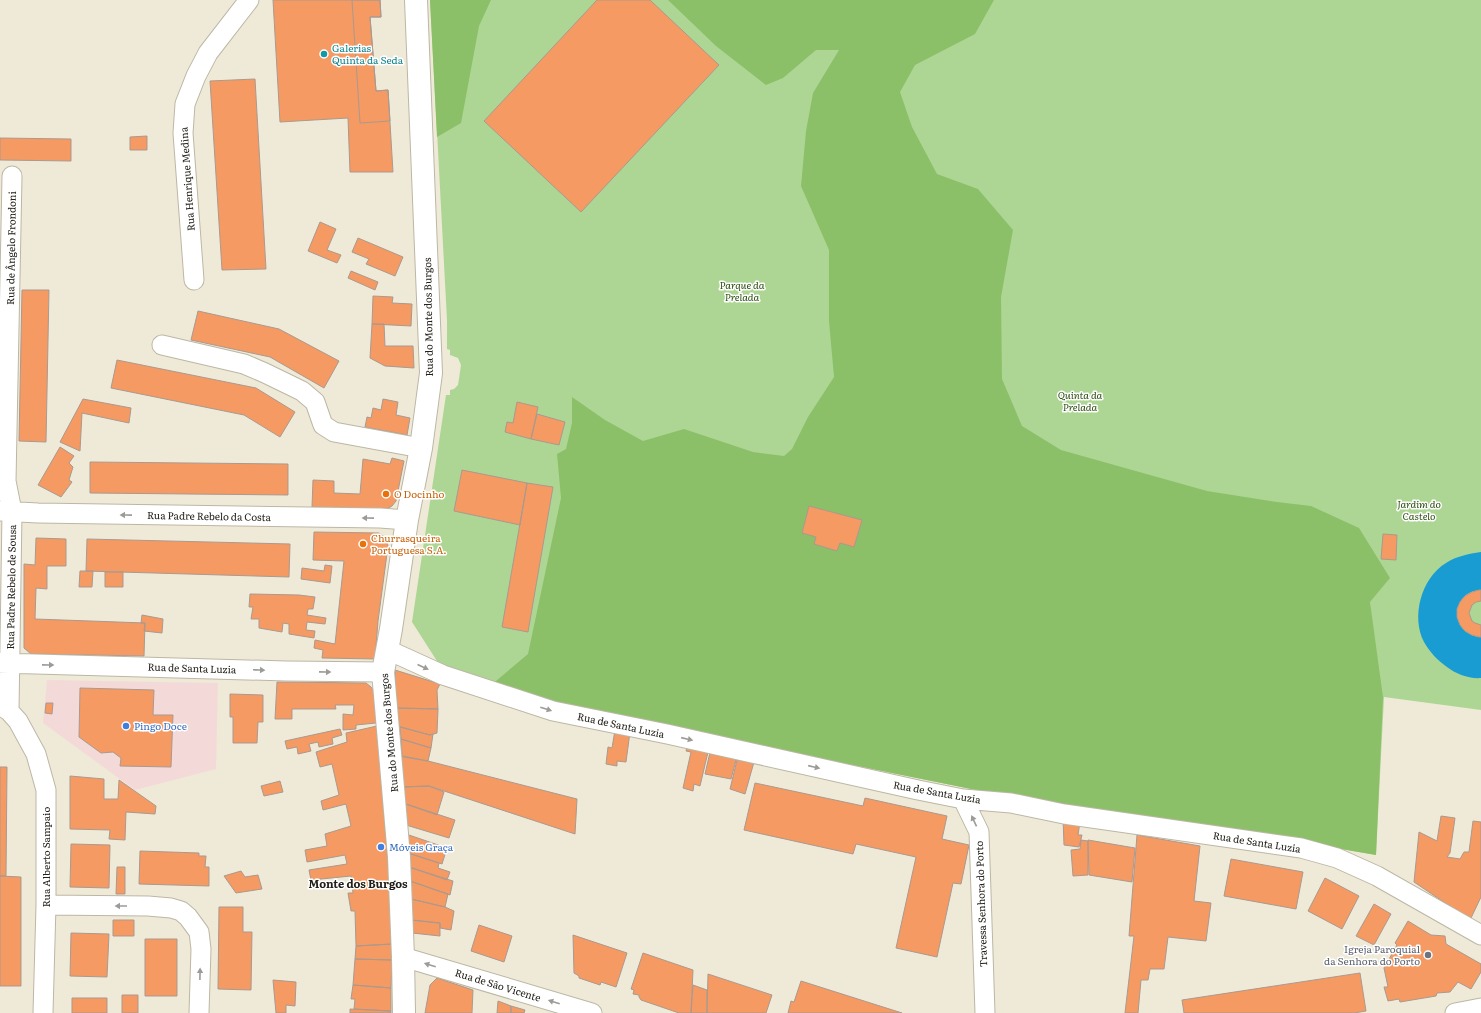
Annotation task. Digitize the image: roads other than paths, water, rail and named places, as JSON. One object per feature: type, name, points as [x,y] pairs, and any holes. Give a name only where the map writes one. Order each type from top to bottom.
[{"type":"main road","name":"Rua do Monte dos Burgos","points":[[404,1013],[404,957],[399,857],[383,672],[388,650],[431,373],[416,0]]},
{"type":"street","name":"Rua Henrique Medina","points":[[194,280],[183,133],[186,104],[196,76],[208,53],[248,0]]},
{"type":"street","name":"Rua de Ângelo Frondoni","points":[[6,511],[12,176]]},
{"type":"street","points":[[162,345],[244,364],[302,391],[315,402],[323,425],[334,432],[420,448]]},
{"type":"street","name":"Rua Padre Rebelo da Costa","points":[[6,511],[38,514],[380,518],[407,520]]},
{"type":"street","name":"Rua Padre Rebelo de Sousa","points":[[5,663],[6,511]]},
{"type":"street","name":"Rua de Santa Luzia","points":[[388,650],[443,675],[553,711],[667,734],[963,799],[1011,803],[1064,814],[1301,848],[1336,858],[1377,876],[1481,935]]},
{"type":"street","name":"Rua de Santa Luzia","points":[[5,663],[286,671],[383,672]]},
{"type":"street","name":"Rua Alberto Sampaio","points":[[5,663],[5,708],[18,721],[36,754],[46,790],[46,905],[43,1013]]},
{"type":"street","name":"Travessa Senhora do Porto","points":[[963,799],[979,832],[984,1013]]},
{"type":"street","points":[[46,905],[148,906],[172,908],[181,911],[188,917],[198,932],[201,949],[199,1013]]},
{"type":"street","name":"Rua de São Vicente","points":[[404,957],[592,1013]]},
{"type":"street","points":[[1455,1013],[1481,1008]]},
{"type":"water","points":[[1481,552],[1481,590],[1471,592],[1463,597],[1457,613],[1459,622],[1463,629],[1471,634],[1481,637],[1481,678],[1476,678],[1463,676],[1454,672],[1440,662],[1424,642],[1418,621],[1421,599],[1425,588],[1430,578],[1437,570],[1454,559]]},
{"type":"place","name":"Galerias Quinta da Seda","points":[[324,54]]},
{"type":"place","name":"O Docinho","points":[[386,494]]},
{"type":"place","name":"Churrasqueira Portuguesa S.A.","points":[[363,544]]},
{"type":"place","name":"Pingo Doce","points":[[126,726]]},
{"type":"place","name":"Móveis Graça","points":[[381,847]]},
{"type":"place","name":"Igreja Paroquial da Senhora do Porto","points":[[1428,955]]},
{"type":"district","name":"Monte dos Burgos","points":[[358,884]]},
{"type":"park label","name":"Parque da Prelada","points":[[742,290]]},
{"type":"park label","name":"Quinta da Prelada","points":[[1080,400]]},
{"type":"park label","name":"Jardim do Castelo","points":[[1419,510]]}]
